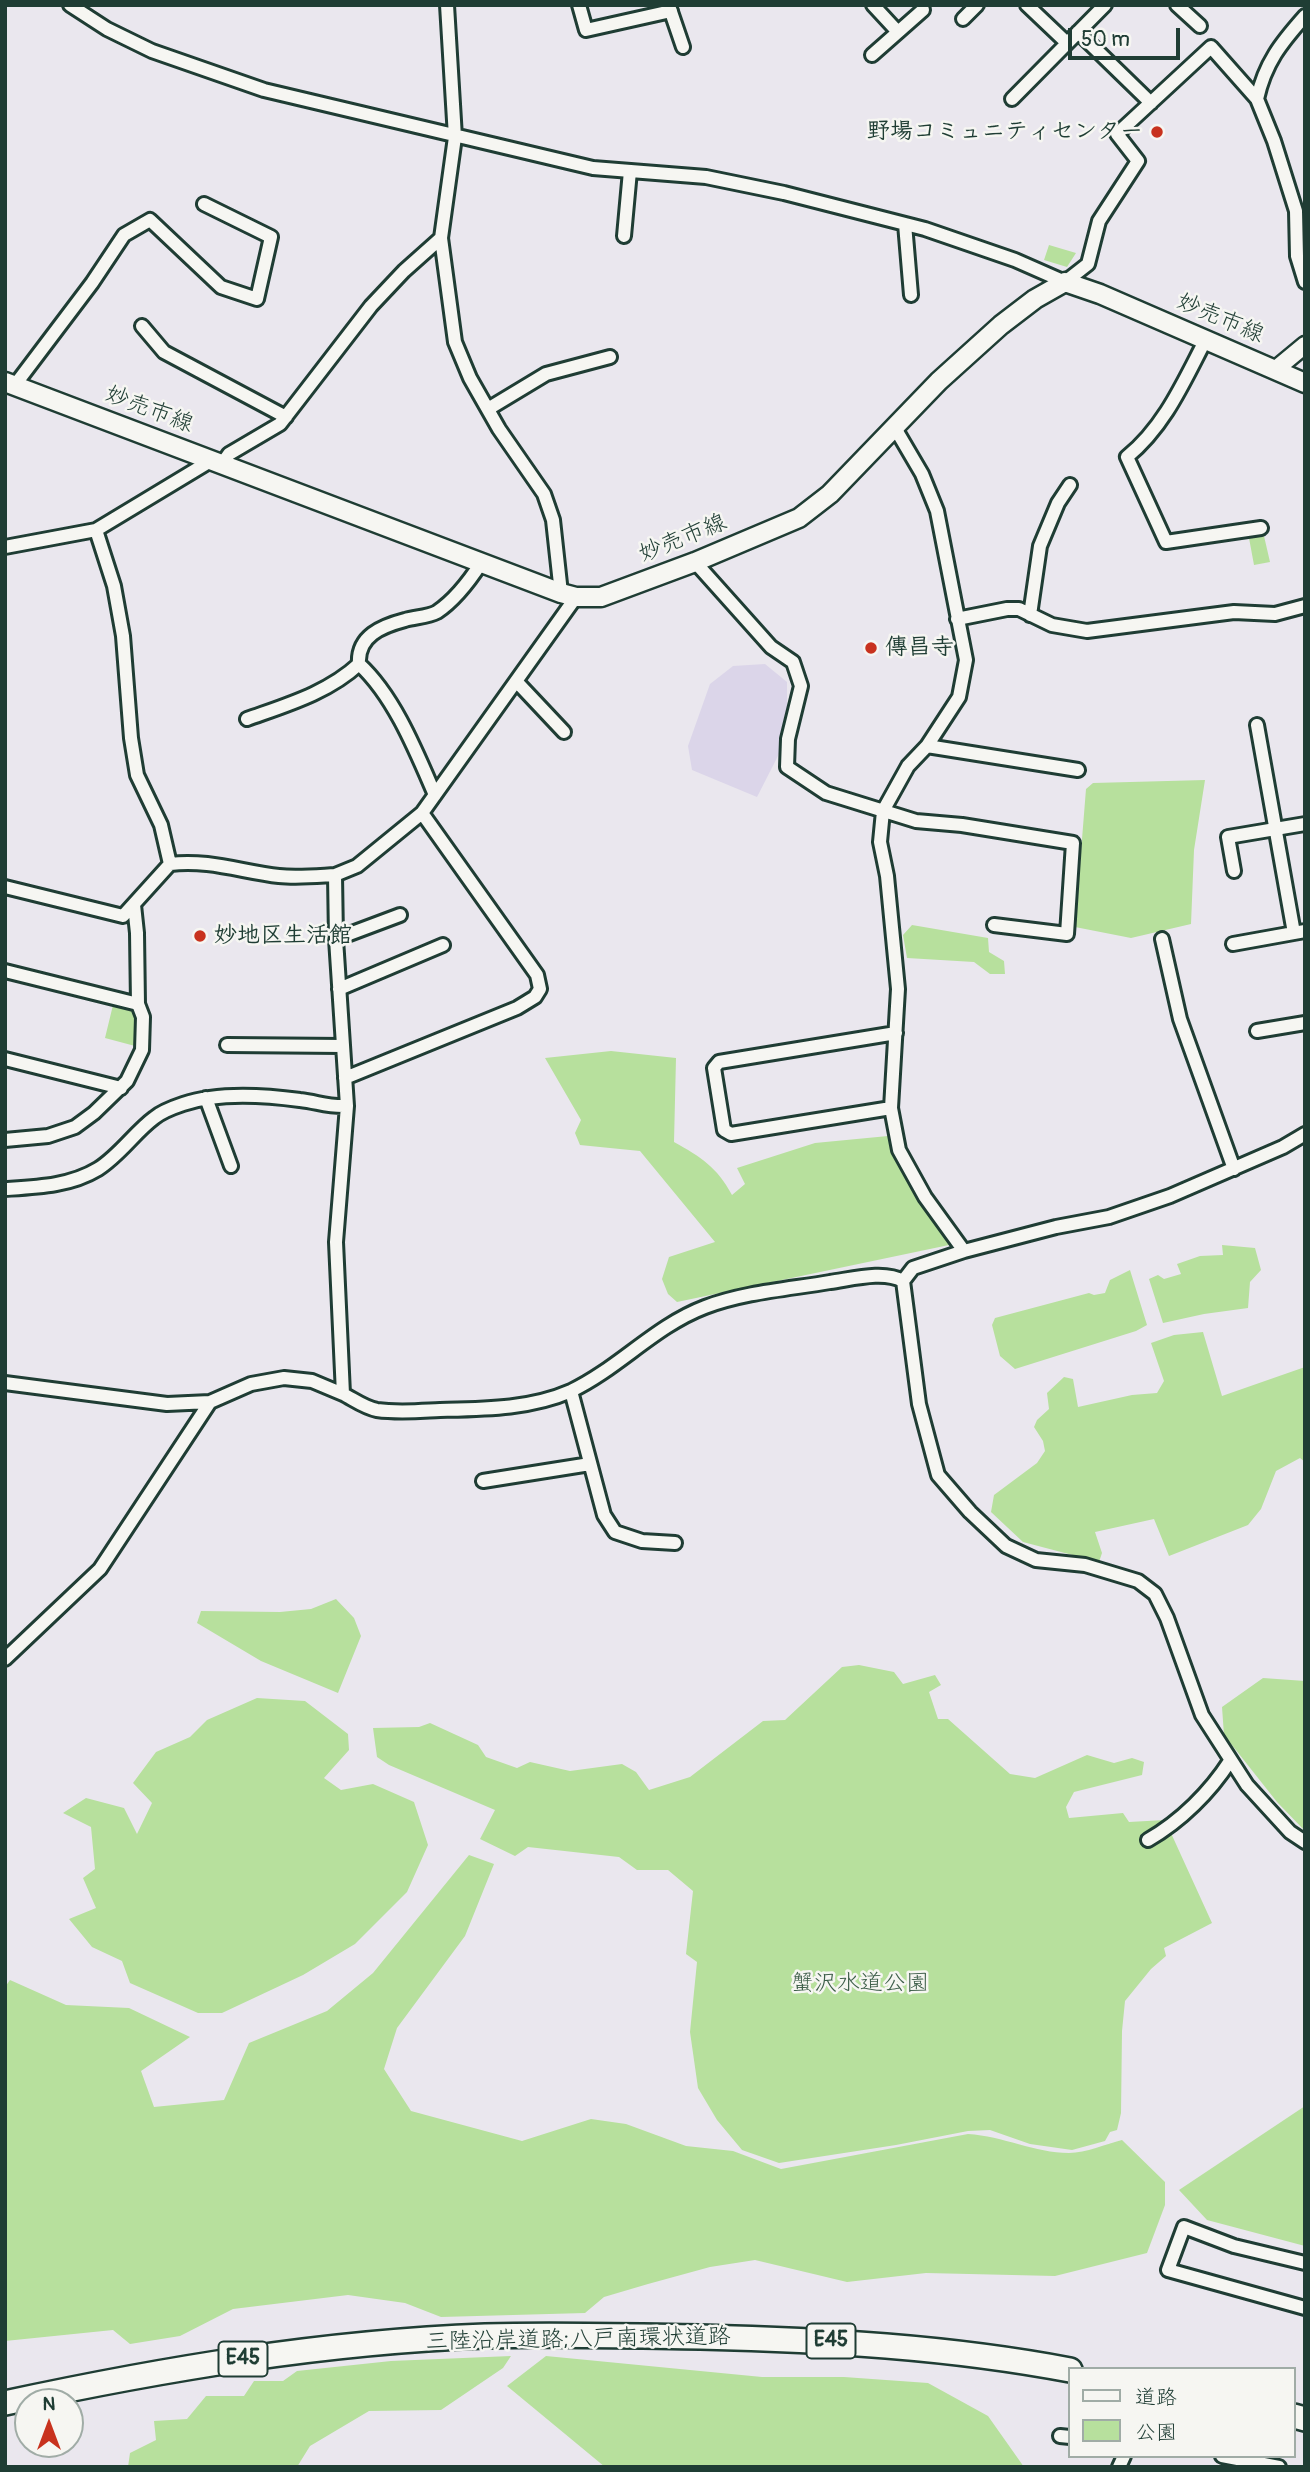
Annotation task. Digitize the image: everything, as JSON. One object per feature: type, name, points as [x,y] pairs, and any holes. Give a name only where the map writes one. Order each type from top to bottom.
[{"type":"highway","name":"三陸沿岸道路;八戸南環状道路","points":[[5,2403],[105,2381],[254,2357],[484,2336],[590,2335],[813,2340],[949,2353],[1068,2370]]},
{"type":"main road","name":"妙売市線","points":[[10,384],[569,595],[601,597],[695,562],[799,518],[830,494],[939,381],[1001,325],[1035,299],[1065,282],[1206,339],[1305,383]]},
{"type":"street","points":[[70,5],[107,29],[152,51],[264,90],[593,168],[706,177],[784,192],[905,224],[1015,260],[1065,282],[1088,264],[1099,221],[1138,161],[1117,134],[1211,47],[1257,99],[1274,141],[1301,231],[1297,256],[1305,282]]},
{"type":"street","points":[[5,887],[123,916],[170,864],[208,864],[281,876],[334,875],[357,866],[422,813],[516,681],[569,595],[553,520],[544,494],[488,409],[454,342],[441,239],[456,137],[447,5]]},
{"type":"street","points":[[579,5],[586,30],[670,8],[683,47]]},
{"type":"street","points":[[873,5],[898,32]]},
{"type":"street","points":[[963,19],[977,5]]},
{"type":"street","points":[[1027,5],[1067,43]]},
{"type":"street","points":[[1012,99],[1104,5]]},
{"type":"street","points":[[1177,5],[1200,26]]},
{"type":"street","points":[[872,55],[923,10]]},
{"type":"street","points":[[1257,99],[1268,65],[1279,46],[1305,16]]},
{"type":"street","points":[[1078,32],[1151,103]]},
{"type":"street","points":[[624,236],[630,171]]},
{"type":"street","points":[[10,384],[92,283],[124,236],[150,220],[221,287],[257,299],[271,237],[204,204]]},
{"type":"street","points":[[905,224],[911,295]]},
{"type":"street","points":[[5,547],[96,530],[280,424],[372,306],[404,271],[441,239]]},
{"type":"street","points":[[142,326],[164,352],[286,417]]},
{"type":"street","points":[[1206,339],[1174,401],[1144,443],[1127,457],[1166,542],[1261,528]]},
{"type":"street","points":[[1276,369],[1305,345]]},
{"type":"street","points":[[488,409],[546,374],[610,357]]},
{"type":"street","points":[[895,428],[922,474],[937,511],[966,660],[959,697],[927,746],[908,766],[883,811],[880,842],[887,876],[898,989],[891,1108],[899,1150],[925,1197],[964,1251]]},
{"type":"street","points":[[1030,615],[1040,546],[1058,503],[1070,485]]},
{"type":"street","points":[[96,530],[114,586],[123,636],[131,738],[137,775],[161,825],[170,864]]},
{"type":"street","points":[[695,562],[771,647],[793,662],[801,686],[788,739],[787,767],[826,793],[916,821],[962,825],[1073,843],[1067,934],[994,925]]},
{"type":"street","points":[[435,794],[409,734],[369,673],[359,664],[358,650],[368,636],[387,626],[437,612],[470,580],[481,563]]},
{"type":"street","points":[[957,619],[1018,609],[1052,625],[1087,631],[1234,612],[1275,614],[1305,606]]},
{"type":"street","points":[[247,719],[328,687],[359,664]]},
{"type":"street","points":[[516,681],[564,732]]},
{"type":"street","points":[[1233,944],[1299,932],[1257,725]]},
{"type":"street","points":[[927,746],[1078,770]]},
{"type":"street","points":[[345,1078],[517,1008],[535,998],[540,989],[537,975],[422,813]]},
{"type":"street","points":[[1234,871],[1227,837],[1305,824]]},
{"type":"street","points":[[334,875],[347,1106],[336,1242],[344,1394]]},
{"type":"street","points":[[5,1140],[48,1136],[75,1127],[94,1113],[127,1081],[142,1050],[143,1017],[138,1004],[134,905]]},
{"type":"street","points":[[336,939],[400,915]]},
{"type":"street","points":[[1162,939],[1180,1019],[1234,1168]]},
{"type":"street","points":[[339,989],[443,945]]},
{"type":"street","points":[[5,971],[138,1004]]},
{"type":"street","points":[[1257,1031],[1305,1023]]},
{"type":"street","points":[[891,1108],[731,1134],[724,1130],[714,1068],[719,1062],[897,1033]]},
{"type":"street","points":[[227,1045],[343,1046]]},
{"type":"street","points":[[5,1059],[121,1088]]},
{"type":"street","points":[[5,1189],[57,1185],[98,1169],[134,1139],[154,1117],[183,1104],[206,1098],[280,1097],[312,1101],[327,1107],[347,1106]]},
{"type":"street","points":[[206,1098],[231,1166]]},
{"type":"street","points":[[1305,1134],[1283,1147],[1170,1196],[1109,1217],[1056,1227],[964,1251],[913,1268],[903,1281],[919,1404],[938,1475],[970,1512],[1006,1546],[1036,1560],[1085,1565],[1138,1581],[1155,1594],[1167,1618],[1202,1715],[1247,1785],[1290,1832],[1305,1842]]},
{"type":"street","points":[[5,1384],[167,1404],[210,1402],[250,1384],[284,1378],[312,1381],[373,1410],[397,1412],[531,1404],[571,1391],[621,1360],[670,1323],[706,1306],[746,1295],[845,1280],[895,1276],[903,1281]]},
{"type":"street","points":[[571,1391],[604,1515],[615,1532],[642,1541],[675,1543]]},
{"type":"street","points":[[5,1659],[100,1569],[210,1402]]},
{"type":"street","points":[[483,1481],[590,1464]]},
{"type":"street","points":[[1148,1840],[1167,1829],[1216,1783],[1230,1761]]},
{"type":"street","points":[[1305,2263],[1234,2246],[1184,2227],[1168,2270],[1305,2308]]},
{"type":"street","points":[[1225,2460],[1279,2467]]},
{"type":"shaded area","points":[[765,664],[787,682],[787,710],[780,752],[757,797],[692,770],[688,746],[710,684],[733,666]]},
{"type":"green space","points":[[1049,245],[1076,253],[1067,267],[1044,260]]},
{"type":"green space","points":[[1264,536],[1270,562],[1254,565],[1249,538]]},
{"type":"green space","points":[[1205,780],[1194,850],[1191,924],[1131,938],[1075,927],[1086,789],[1093,783]]},
{"type":"green space","points":[[912,925],[988,938],[989,952],[1004,961],[1005,974],[990,974],[974,962],[907,958],[903,935]]},
{"type":"green space","points":[[113,1005],[130,1008],[135,1014],[135,1046],[105,1038]]},
{"type":"green space","points":[[611,1051],[676,1058],[674,1142],[708,1164],[732,1195],[745,1184],[737,1168],[815,1143],[888,1136],[949,1245],[677,1302],[668,1294],[662,1279],[669,1257],[715,1242],[640,1151],[580,1145],[575,1133],[581,1120],[545,1058]]},
{"type":"green space","points":[[1222,1245],[1255,1248],[1261,1270],[1250,1282],[1248,1308],[1163,1323],[1149,1279],[1158,1275],[1164,1279],[1181,1274],[1177,1264],[1200,1256],[1223,1255]]},
{"type":"green space","points":[[1130,1270],[1147,1325],[1136,1331],[1015,1369],[1000,1356],[992,1325],[995,1318],[1089,1293],[1105,1293],[1110,1280]]},
{"type":"green space","points":[[1203,1332],[1222,1396],[1305,1367],[1305,1462],[1300,1458],[1276,1471],[1261,1509],[1248,1525],[1169,1556],[1154,1519],[1095,1532],[1102,1553],[1099,1562],[1023,1542],[991,1512],[994,1495],[1037,1463],[1045,1451],[1043,1441],[1034,1427],[1037,1420],[1049,1409],[1047,1393],[1064,1377],[1073,1379],[1078,1407],[1132,1395],[1157,1393],[1164,1381],[1151,1343],[1174,1335]]},
{"type":"green space","points":[[336,1599],[354,1618],[361,1636],[338,1693],[261,1661],[197,1623],[201,1611],[280,1612],[311,1609]]},
{"type":"green space","name":"蟹沢水道公園","points":[[859,1665],[894,1672],[903,1684],[935,1675],[941,1685],[929,1692],[938,1719],[948,1719],[1010,1774],[1035,1778],[1087,1755],[1114,1763],[1132,1758],[1144,1762],[1142,1775],[1074,1792],[1066,1807],[1069,1818],[1123,1813],[1129,1822],[1165,1820],[1212,1923],[1164,1948],[1166,1956],[1151,1969],[1125,2001],[1121,2113],[1117,2130],[1110,2132],[1105,2141],[1072,2150],[1030,2144],[990,2130],[968,2131],[779,2163],[742,2150],[717,2120],[698,2088],[690,2032],[697,1962],[686,1954],[693,1891],[668,1870],[637,1870],[619,1857],[528,1847],[515,1856],[480,1839],[495,1810],[389,1765],[377,1757],[373,1728],[419,1727],[430,1723],[478,1745],[486,1757],[517,1768],[530,1762],[570,1771],[622,1764],[636,1772],[649,1790],[690,1777],[763,1721],[785,1720],[842,1667]]},
{"type":"green space","points":[[1263,1678],[1305,1681],[1305,1831],[1277,1802],[1224,1735],[1222,1707]]},
{"type":"green space","points":[[257,1698],[305,1701],[348,1734],[349,1750],[324,1778],[341,1790],[373,1784],[414,1802],[428,1845],[407,1892],[355,1944],[303,1975],[222,2013],[198,2013],[130,1983],[122,1961],[92,1947],[69,1919],[96,1908],[83,1878],[95,1869],[91,1827],[63,1813],[86,1798],[124,1808],[137,1834],[152,1803],[133,1783],[156,1752],[190,1737],[207,1720]]},
{"type":"green space","points":[[469,1855],[494,1864],[465,1936],[397,2028],[384,2069],[411,2111],[522,2141],[591,2119],[626,2124],[686,2146],[733,2151],[781,2169],[968,2134],[1069,2153],[1122,2140],[1165,2182],[1165,2205],[1147,2253],[1055,2276],[926,2273],[847,2282],[755,2260],[710,2267],[604,2297],[585,2313],[441,2317],[405,2303],[348,2295],[233,2309],[180,2336],[130,2344],[113,2330],[5,2341],[5,1987],[10,1980],[66,2005],[129,2008],[190,2037],[141,2071],[154,2107],[224,2100],[249,2043],[327,2011],[373,1973]]},
{"type":"green space","points":[[1305,2106],[1305,2246],[1207,2220],[1179,2190]]},
{"type":"green space","points":[[511,2356],[503,2368],[441,2410],[369,2411],[310,2446],[297,2467],[128,2467],[130,2453],[156,2440],[154,2421],[187,2419],[206,2396],[244,2396],[254,2381],[283,2381],[297,2371],[391,2361]]},
{"type":"green space","points":[[546,2356],[762,2377],[844,2377],[928,2383],[988,2416],[1024,2467],[605,2467],[507,2386]]},
{"type":"place","name":"野場コミュニティセンター","points":[[1157,132]]},
{"type":"place","name":"傳昌寺","points":[[871,648]]},
{"type":"place","name":"妙地区生活館","points":[[200,936]]}]
